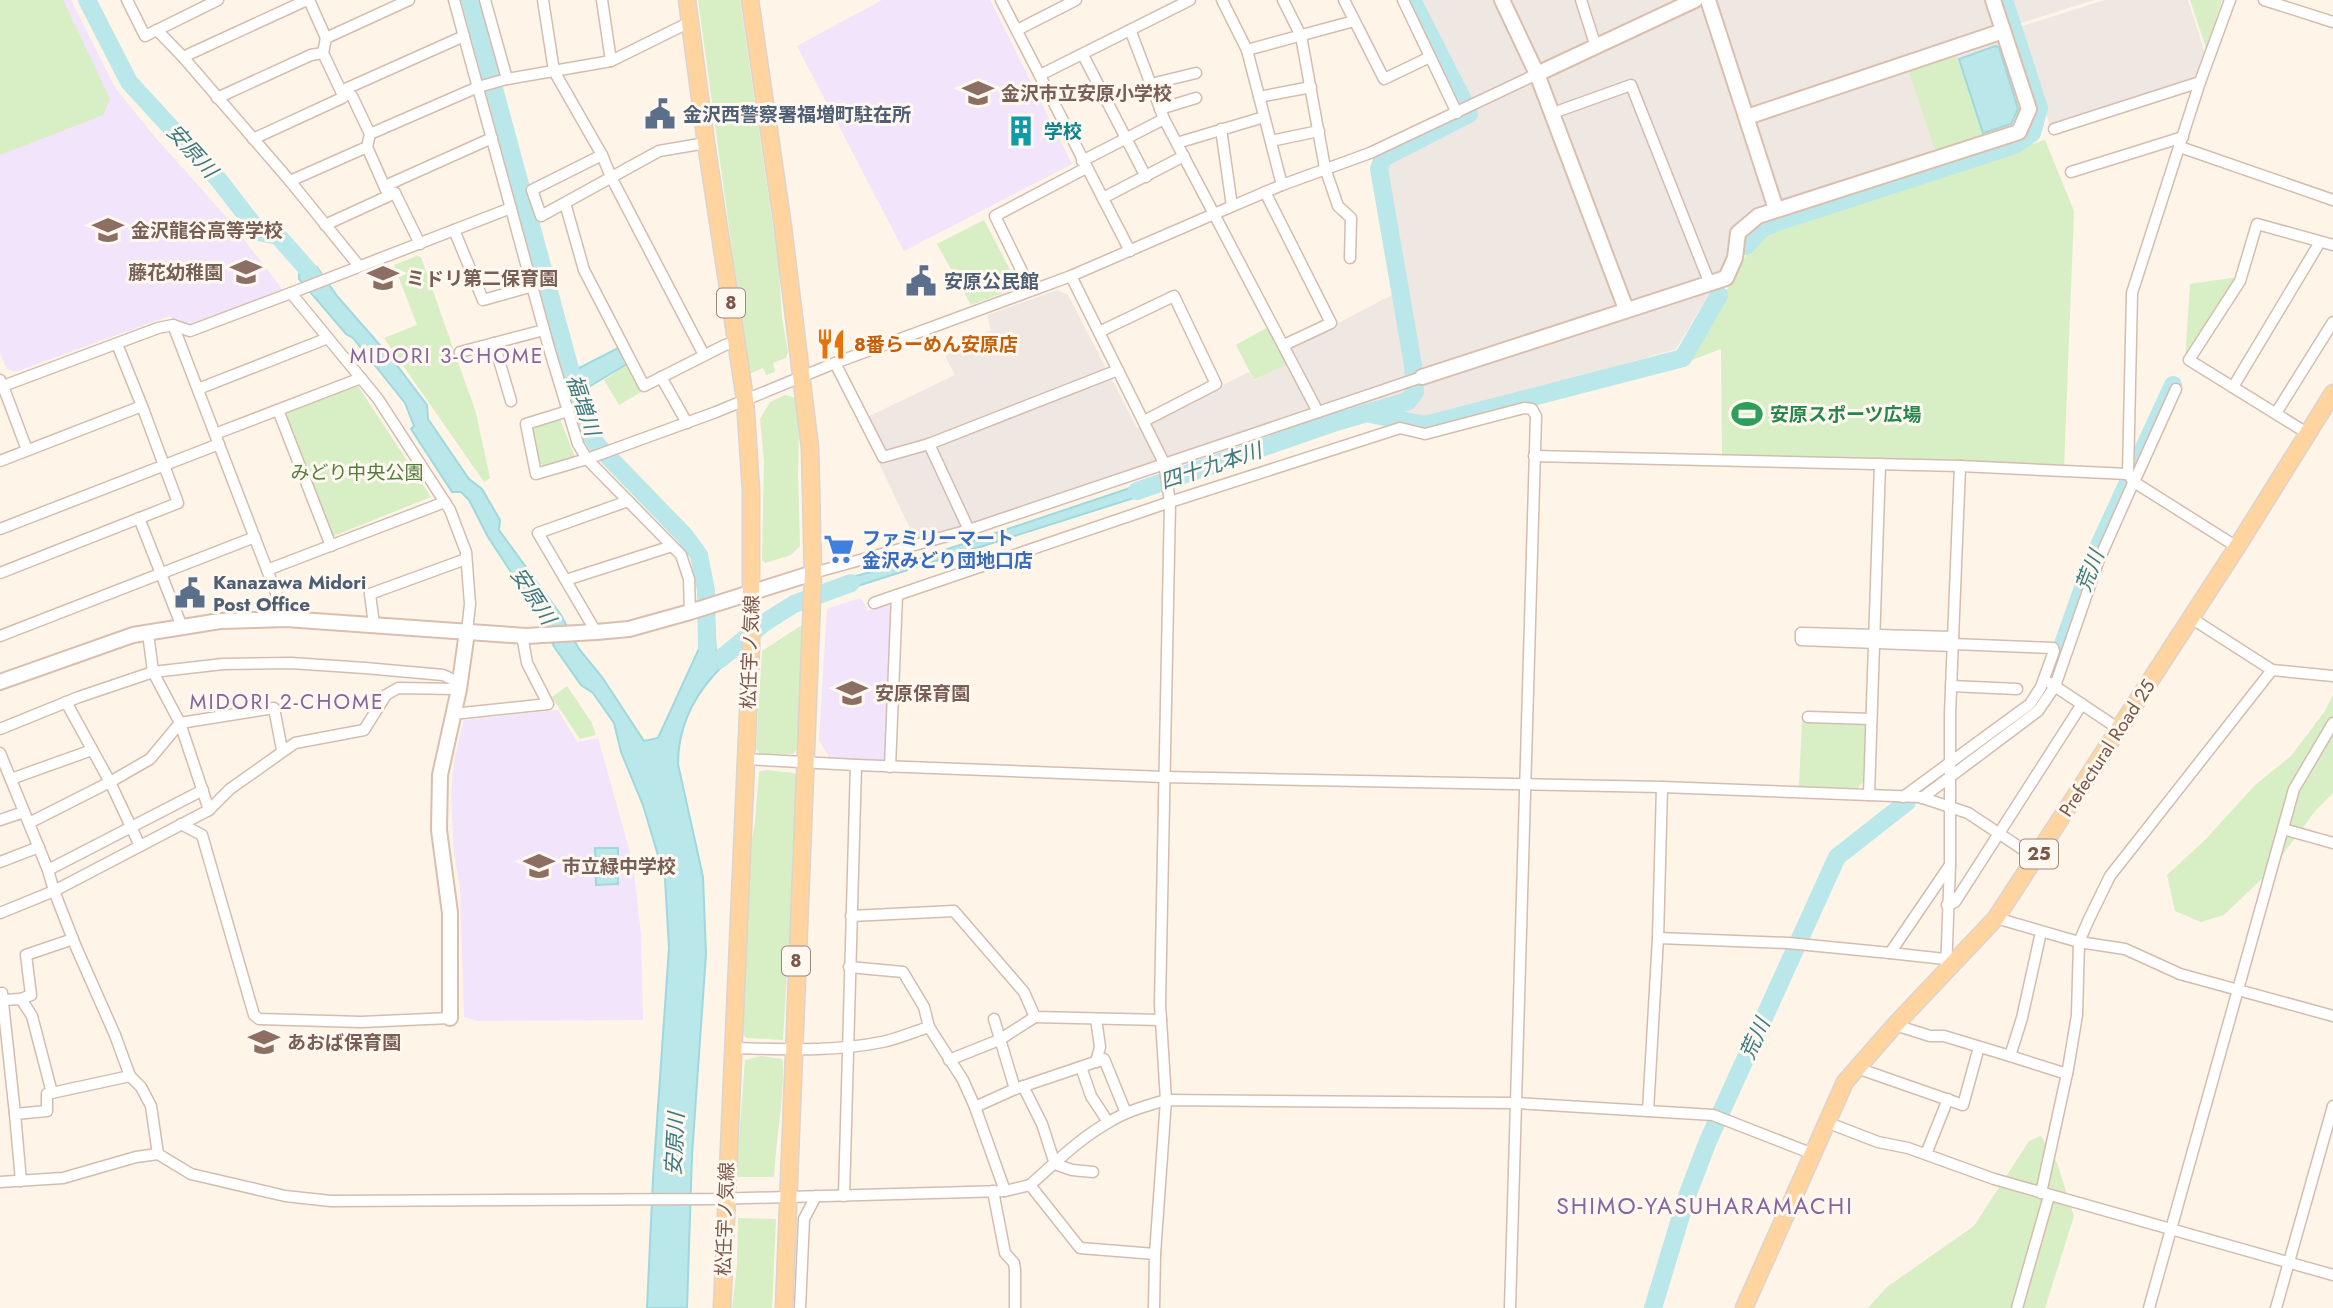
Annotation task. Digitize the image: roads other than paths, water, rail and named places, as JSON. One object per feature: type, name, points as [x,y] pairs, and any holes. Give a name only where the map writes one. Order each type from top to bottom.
[{"type":"main road","name":"松任宇ノ気線","points":[[687,0],[706,143],[746,399],[751,491],[751,646],[733,1048],[719,1199],[722,1308]]},
{"type":"main road","name":"8","points":[[750,0],[810,448],[811,615],[784,1308]]},
{"type":"main road","name":"Prefectural Road 25","points":[[1744,1308],[1845,1082],[1946,965],[1996,918],[2237,547],[2333,393]]},
{"type":"street","points":[[128,0],[145,36],[218,0]]},
{"type":"street","points":[[183,57],[308,0],[326,38],[323,53],[344,92],[352,96],[370,134],[367,147],[386,190],[395,193],[420,244]]},
{"type":"street","points":[[326,38],[397,2],[409,0]]},
{"type":"street","points":[[454,0],[481,86],[492,138],[544,330],[578,444],[628,501],[681,555],[695,611]]},
{"type":"street","points":[[485,0],[504,80]]},
{"type":"street","points":[[543,0],[554,71],[602,155],[704,355]]},
{"type":"street","points":[[602,0],[611,61]]},
{"type":"street","points":[[1001,0],[1130,251]]},
{"type":"street","points":[[1017,30],[1076,0]]},
{"type":"street","points":[[1040,75],[1191,0]]},
{"type":"street","points":[[1222,0],[1247,51],[1282,185]]},
{"type":"street","points":[[1283,0],[1301,36],[1325,168],[1338,206],[1351,218],[1350,258]]},
{"type":"street","points":[[1344,0],[1384,79],[1430,57]]},
{"type":"street","points":[[1403,0],[1457,113]]},
{"type":"street","points":[[1502,0],[1538,74],[1626,309]]},
{"type":"street","points":[[1581,0],[1596,47]]},
{"type":"street","points":[[568,411],[526,424],[536,474],[591,458],[687,423],[835,363],[1071,276],[1282,185],[1370,153],[1695,0]]},
{"type":"street","points":[[1708,0],[1776,209]]},
{"type":"street","points":[[0,682],[134,635],[220,621],[286,619],[542,636],[629,629],[717,604],[752,600],[812,581],[1165,468],[1318,412],[1626,309],[1710,284],[1726,278],[1735,258],[1738,233],[1758,216],[2019,132],[2029,109],[1993,0]]},
{"type":"street","points":[[2131,478],[2132,293],[2200,82],[2230,0]]},
{"type":"street","points":[[2264,0],[2333,22]]},
{"type":"street","points":[[1247,51],[1354,21]]},
{"type":"street","points":[[370,134],[481,86],[611,61],[691,22]]},
{"type":"street","points":[[158,30],[290,181],[359,266]]},
{"type":"street","points":[[1747,117],[2003,31]]},
{"type":"street","points":[[1131,32],[1164,119],[1318,412]]},
{"type":"street","points":[[253,139],[342,98],[344,92],[464,36]]},
{"type":"street","points":[[217,98],[311,55],[323,53]]},
{"type":"street","points":[[1083,55],[1146,177]]},
{"type":"street","points":[[1151,84],[1196,73]]},
{"type":"street","points":[[2054,129],[2200,82]]},
{"type":"street","points":[[1553,113],[1631,85],[1710,284]]},
{"type":"street","points":[[1259,97],[1311,88]]},
{"type":"street","points":[[1160,109],[1196,98]]},
{"type":"street","points":[[1177,143],[1264,117]]},
{"type":"street","points":[[1031,290],[995,216],[1126,138],[1164,119]]},
{"type":"street","points":[[1221,129],[1231,206]]},
{"type":"street","points":[[1270,141],[1319,131]]},
{"type":"street","points":[[385,186],[492,138]]},
{"type":"street","points":[[2071,172],[2181,142],[2333,200]]},
{"type":"street","points":[[602,155],[532,190],[541,216],[659,151],[706,143]]},
{"type":"street","points":[[290,181],[367,147]]},
{"type":"street","points":[[1103,198],[1184,156]]},
{"type":"street","points":[[1265,192],[1331,323],[1284,345]]},
{"type":"street","points":[[325,225],[395,193]]},
{"type":"street","points":[[565,203],[584,270],[644,386],[725,345],[737,342]]},
{"type":"street","points":[[27,450],[1,384],[158,328],[173,325],[190,331],[511,208]]},
{"type":"street","points":[[2307,433],[2189,360],[2240,281],[2257,224],[2333,245]]},
{"type":"street","points":[[454,230],[483,300],[533,286]]},
{"type":"street","points":[[2233,387],[2320,242]]},
{"type":"street","points":[[1071,276],[1165,468],[1169,499],[1161,1020],[1166,1100],[1155,1254],[1154,1308]]},
{"type":"street","points":[[181,824],[202,835],[254,1015],[259,1019],[361,1021],[450,1018],[450,913],[439,830],[440,775],[459,686],[467,632],[470,604],[466,559],[445,502],[378,399],[328,338],[295,292]]},
{"type":"street","points":[[1099,332],[1174,296],[1216,384],[1144,421]]},
{"type":"street","points":[[2276,413],[2333,322]]},
{"type":"street","points":[[173,325],[286,619]]},
{"type":"street","points":[[460,352],[544,330]]},
{"type":"street","points":[[198,388],[328,338]]},
{"type":"street","points":[[494,343],[511,401]]},
{"type":"street","points":[[0,573],[178,503],[117,344]]},
{"type":"street","points":[[835,363],[883,457],[929,444],[1118,370]]},
{"type":"street","points":[[661,377],[687,423]]},
{"type":"street","points":[[0,529],[164,466],[278,410],[361,378]]},
{"type":"street","points":[[1922,798],[2038,711],[2054,686],[2131,478],[2176,389]]},
{"type":"street","points":[[0,461],[142,406]]},
{"type":"street","points":[[874,603],[1169,499],[1401,428],[1425,434],[1524,408],[1532,409],[1536,415],[1510,1308]]},
{"type":"street","points":[[278,410],[331,546]]},
{"type":"street","points":[[929,444],[969,530]]},
{"type":"street","points":[[1534,456],[1960,466],[2131,478],[2237,547]]},
{"type":"street","points":[[1869,795],[1880,464]]},
{"type":"street","points":[[1658,938],[1807,944],[1891,953],[1946,965],[1950,864],[1951,686],[1960,466]]},
{"type":"street","points":[[596,632],[538,533],[628,501]]},
{"type":"street","points":[[267,570],[445,502]]},
{"type":"street","points":[[139,518],[182,627]]},
{"type":"street","points":[[0,636],[255,537]]},
{"type":"street","points":[[566,580],[672,545]]},
{"type":"street","points":[[374,625],[370,594],[466,559]]},
{"type":"street","points":[[890,767],[897,594]]},
{"type":"street","points":[[2191,618],[2272,670],[2333,676]]},
{"type":"street","points":[[148,633],[153,672],[180,723],[209,810]]},
{"type":"street","points":[[1874,639],[1801,640],[1801,633],[2053,648],[2054,651],[2044,679],[2029,704],[1903,797]]},
{"type":"street","points":[[453,714],[548,704],[527,663],[522,635]]},
{"type":"street","points":[[0,729],[66,702],[153,672],[223,664],[291,663],[443,675],[459,686]]},
{"type":"street","points":[[2017,1308],[2045,1194],[2077,1015],[2079,942],[2110,876],[2272,670]]},
{"type":"street","points":[[2044,679],[2119,729]]},
{"type":"street","points":[[0,913],[54,891],[209,810],[230,789],[295,743],[364,730],[386,695],[398,688],[459,686]]},
{"type":"street","points":[[1951,686],[2017,689]]},
{"type":"street","points":[[66,702],[110,782],[140,846]]},
{"type":"street","points":[[1947,905],[1955,902],[2082,705]]},
{"type":"street","points":[[29,823],[150,759],[180,723],[274,708],[282,750]]},
{"type":"street","points":[[1808,717],[1871,719]]},
{"type":"street","points":[[2149,1308],[2294,789],[2333,723]]},
{"type":"street","points":[[6,776],[92,750]]},
{"type":"street","points":[[0,753],[6,776],[39,847],[73,939],[116,1035],[130,1076],[141,1087],[151,1106],[158,1154]]},
{"type":"street","points":[[746,759],[1164,777],[1662,787],[1922,798],[1968,813],[2036,858]]},
{"type":"street","points":[[844,1196],[856,765]]},
{"type":"street","points":[[1648,1111],[1658,938],[1662,787]]},
{"type":"street","points":[[48,870],[203,790]]},
{"type":"street","points":[[0,820],[24,812]]},
{"type":"street","points":[[2283,829],[2333,843]]},
{"type":"street","points":[[0,862],[39,847]]},
{"type":"street","points":[[1891,953],[1950,864]]},
{"type":"street","points":[[851,916],[954,911],[1024,992],[1035,1017]]},
{"type":"street","points":[[1996,918],[2079,942],[2125,949],[2180,974],[2333,1016]]},
{"type":"street","points":[[2010,1056],[2022,1018],[2041,932]]},
{"type":"street","points":[[21,1181],[1,997],[21,999],[31,995],[26,955],[73,939]]},
{"type":"street","points":[[849,967],[903,972],[923,1007],[929,1027],[963,1080],[1005,1191]]},
{"type":"street","points":[[21,999],[32,1016],[52,1093]]},
{"type":"street","points":[[949,1060],[999,1040],[1035,1017],[1161,1020]]},
{"type":"street","points":[[994,1019],[999,1040],[1019,1088],[1042,1124],[1055,1164]]},
{"type":"street","points":[[1096,1019],[1100,1047],[1096,1062]]},
{"type":"street","points":[[1895,1025],[1930,1036],[1944,1036],[2067,1074]]},
{"type":"street","points":[[733,1048],[847,1047],[884,1042],[929,1027]]},
{"type":"street","points":[[1857,1069],[1963,1105],[1979,1047]]},
{"type":"street","points":[[975,1107],[1019,1088],[1104,1059],[1126,1113]]},
{"type":"street","points":[[1082,1067],[1091,1096],[1108,1122]]},
{"type":"street","points":[[15,1114],[47,1111],[47,1094],[130,1076]]},
{"type":"street","points":[[1926,1154],[1948,1099]]},
{"type":"street","points":[[0,1182],[63,1178],[136,1157],[158,1154],[191,1174],[285,1196],[319,1200],[719,1199],[1005,1191],[1030,1185],[1108,1122],[1166,1100],[1516,1104],[1648,1111],[1718,1117],[1813,1154]]},
{"type":"street","points":[[2276,1308],[2333,1106]]},
{"type":"street","points":[[1826,1122],[1878,1142],[1926,1154],[1961,1168],[2045,1194],[2333,1275]]},
{"type":"street","points":[[1055,1164],[1072,1170],[1093,1172]]},
{"type":"street","points":[[1030,1185],[1080,1248],[1155,1254]]},
{"type":"street","points":[[993,1191],[1005,1253],[1014,1262],[1015,1308]]},
{"type":"street","points":[[800,1308],[804,1219],[816,1196]]},
{"type":"water","points":[[1995,46],[1999,47],[2018,109],[2011,124],[1983,133],[1959,59]]},
{"type":"water","points":[[317,267],[337,296],[392,359],[427,405],[428,419],[469,479],[482,489],[500,520],[499,530],[561,615],[579,649],[602,677],[644,741],[658,738],[708,629],[704,624],[714,619],[716,652],[721,653],[732,642],[737,646],[692,706],[680,740],[678,764],[703,877],[706,954],[692,1155],[687,1308],[647,1308],[669,948],[665,879],[643,805],[621,752],[614,723],[593,693],[581,685],[555,648],[528,598],[488,537],[469,500],[461,492],[452,492],[411,429],[414,426],[405,403],[353,338],[346,334],[299,279],[299,274]]},
{"type":"water","points":[[618,348],[627,364],[582,391],[577,369]]},
{"type":"water","points":[[1160,478],[1159,490],[826,596],[834,582],[921,558]]},
{"type":"water","points":[[801,596],[804,605],[765,628],[762,618]]},
{"type":"water","points":[[595,848],[618,848],[618,884],[596,885]]},
{"type":"waterway","name":"安原川","points":[[87,0],[129,82],[218,179],[259,232],[278,236],[309,271],[320,289]]},
{"type":"waterway","name":"福増川","points":[[470,0],[586,428],[598,446],[685,536],[699,555],[706,590],[707,647]]},
{"type":"waterway","name":"四十九本川","points":[[1412,0],[1464,102]]},
{"type":"waterway","points":[[1746,246],[1761,229],[1774,223],[2015,145],[2032,133],[2039,108],[2004,0]]},
{"type":"waterway","name":"四十九本川","points":[[1137,491],[1336,422],[1408,401],[1415,392],[1413,365],[1379,169],[1383,158],[1469,114]]},
{"type":"waterway","points":[[1370,414],[1425,425],[1683,358],[1719,295]]},
{"type":"waterway","name":"荒川","points":[[1955,765],[2035,708],[2048,686],[2095,554],[2173,385]]},
{"type":"waterway","name":"四十九本川","points":[[719,660],[764,623],[794,604],[851,583]]},
{"type":"waterway","name":"荒川","points":[[1925,789],[1946,773]]},
{"type":"waterway","name":"荒川","points":[[1653,1308],[1687,1196],[1708,1141],[1837,857],[1907,802]]},
{"type":"place","name":"金沢市立安原小学校","points":[[978,93]]},
{"type":"place","name":"金沢西警察署福増町駐在所","points":[[660,114]]},
{"type":"place","name":"学校","points":[[1021,131]]},
{"type":"place","name":"金沢龍谷高等学校","points":[[108,230]]},
{"type":"place","name":"藤花幼稚園","points":[[246,272]]},
{"type":"place","name":"ミドリ第二保育園","points":[[383,278]]},
{"type":"place","name":"安原公民館","points":[[921,281]]},
{"type":"place","name":"8番らーめん安原店","points":[[831,344]]},
{"type":"place","name":"安原スポーツ広場","points":[[1747,414]]},
{"type":"place","name":"ファミリーマート 金沢みどり団地口店","points":[[839,549]]},
{"type":"place","name":"Kanazawa Midori Post Office","points":[[190,593]]},
{"type":"place","name":"安原保育園","points":[[852,693]]},
{"type":"place","name":"市立緑中学校","points":[[539,866]]},
{"type":"place","name":"あおば保育園","points":[[264,1042]]},
{"type":"district","name":"MIDORI 3-CHOME","points":[[447,356]]},
{"type":"district","name":"MIDORI 2-CHOME","points":[[287,702]]},
{"type":"district","name":"SHIMO-YASUHARAMACHI","points":[[1705,1206]]},
{"type":"park label","name":"みどり中央公園","points":[[357,472]]}]
